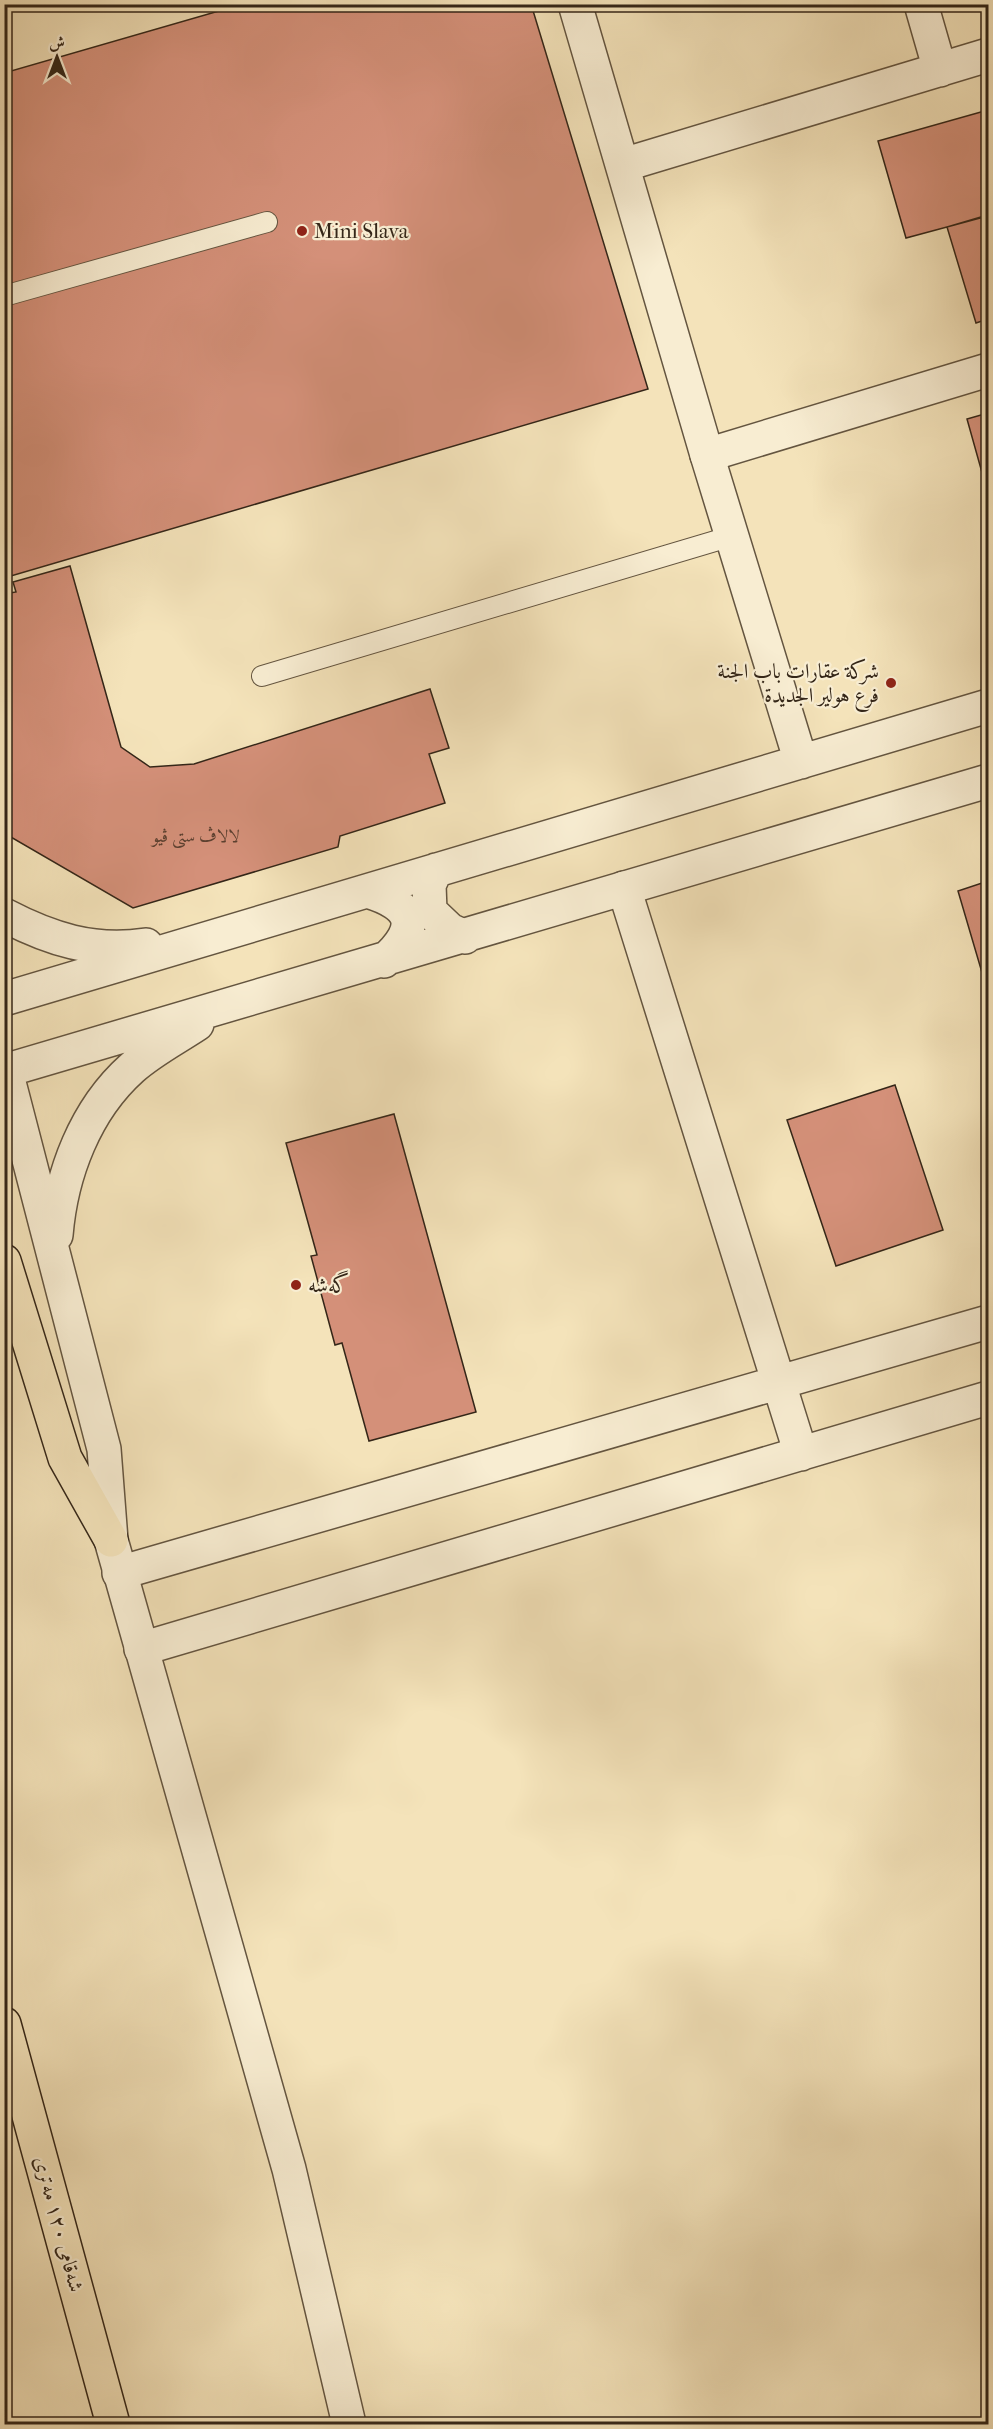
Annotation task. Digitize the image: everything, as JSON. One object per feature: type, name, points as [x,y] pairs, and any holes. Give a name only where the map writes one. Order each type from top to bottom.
[{"type":"highway","points":[[4,1262],[65,1458],[111,1540]]},
{"type":"highway","name":"شەقامی ١٢٠ مەتری","points":[[4,2024],[113,2424]]},
{"type":"street","points":[[575,4],[707,455],[801,762]]},
{"type":"street","points":[[921,4],[940,70]]},
{"type":"street","points":[[622,165],[988,56]]},
{"type":"street","points":[[707,455],[988,370]]},
{"type":"street","points":[[4,999],[988,706]]},
{"type":"street","points":[[349,2424],[290,2169],[111,1540],[104,1449],[5,1071],[988,781]]},
{"type":"street","points":[[436,870],[429,885],[430,910],[450,930],[465,937]]},
{"type":"street","points":[[624,888],[801,1454]]},
{"type":"street","points":[[367,891],[389,898],[408,916],[409,931],[399,947],[384,961]]},
{"type":"street","points":[[4,915],[41,934],[86,946],[132,947],[224,934]]},
{"type":"street","points":[[54,1252],[59,1202],[70,1164],[100,1102],[132,1068],[222,1007]]},
{"type":"street","points":[[120,1573],[988,1322]]},
{"type":"street","points":[[141,1649],[988,1398]]},
{"type":"lane","points":[[4,296],[267,222]]},
{"type":"lane","points":[[262,676],[732,536]]},
{"type":"building","name":"Mini Slava","points":[[243,4],[531,4],[648,389],[4,578],[4,73]]},
{"type":"building","points":[[988,110],[988,216],[906,238],[878,141]]},
{"type":"building","points":[[981,217],[988,241],[988,319],[976,323],[947,227]]},
{"type":"building","points":[[988,413],[988,494],[967,419]]},
{"type":"building","points":[[70,566],[121,747],[150,767],[194,764],[430,689],[449,748],[429,754],[445,803],[340,836],[338,847],[133,908],[9,836],[4,819],[4,594],[16,592],[13,582]]},
{"type":"building","points":[[988,881],[988,993],[958,891]]},
{"type":"building","points":[[895,1085],[943,1230],[836,1266],[787,1120]]},
{"type":"building","points":[[394,1114],[476,1412],[369,1441],[342,1343],[335,1345],[311,1256],[317,1255],[286,1143]]},
{"type":"place","name":"Mini Slava","points":[[302,231]]},
{"type":"place","name":"شرکة عقارات باب الجنة فرع هولیر الجدیدة","points":[[891,683]]},
{"type":"place","name":"گەشە","points":[[296,1285]]}]
